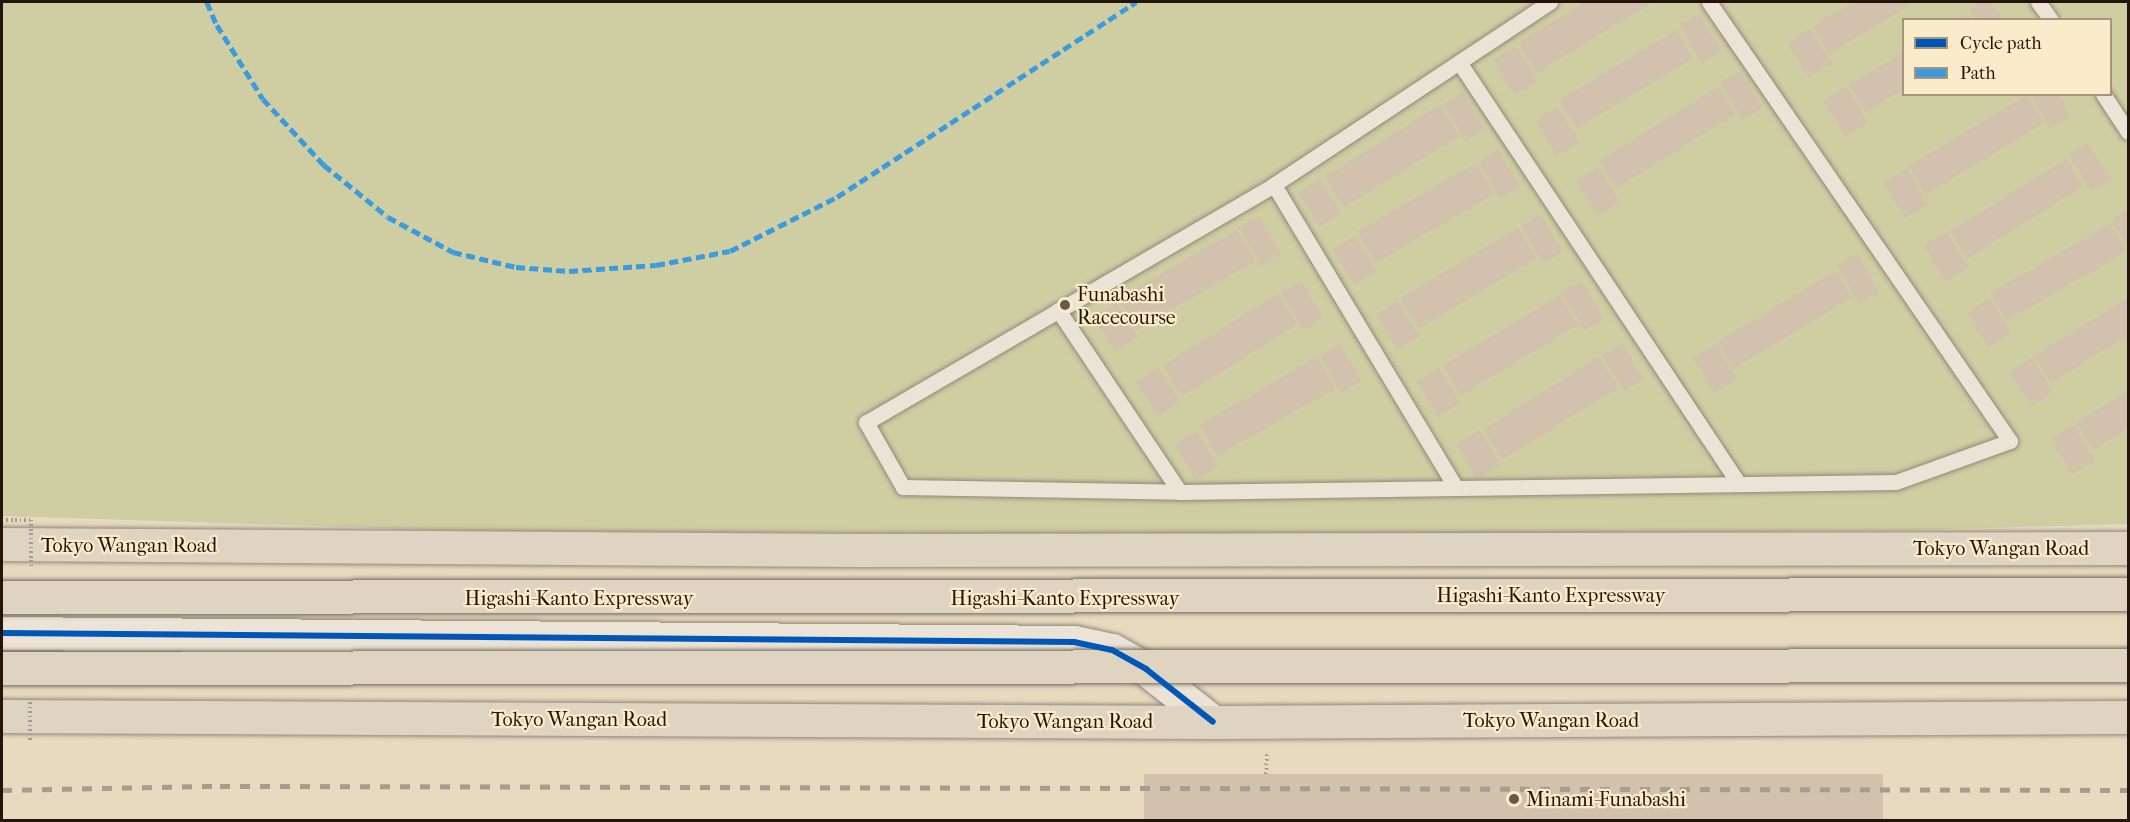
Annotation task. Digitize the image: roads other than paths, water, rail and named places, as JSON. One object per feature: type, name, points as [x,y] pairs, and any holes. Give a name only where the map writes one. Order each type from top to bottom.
[{"type":"highway","name":"Tokyo Wangan Road","points":[[2,544],[845,550],[2128,548]]},
{"type":"highway","name":"Higashi-Kanto Expressway","points":[[2,597],[2128,594]]},
{"type":"highway","points":[[2,668],[2128,666]]},
{"type":"highway","name":"Tokyo Wangan Road","points":[[2,716],[1213,722],[2128,717]]},
{"type":"street","points":[[2,633],[1074,642],[1112,650],[1146,669],[1213,722]]},
{"type":"lane","points":[[1550,2],[1274,185],[866,422],[903,487],[1180,492],[1455,486],[1896,482],[2010,441],[1709,2]]},
{"type":"lane","points":[[2038,2],[2050,18]]},
{"type":"lane","points":[[1459,62],[1739,484]]},
{"type":"lane","points":[[2104,96],[2128,132]]},
{"type":"lane","points":[[1274,185],[1455,486]]},
{"type":"lane","points":[[1058,310],[1180,492]]},
{"type":"railway","points":[[2,790],[220,786],[2128,790]]},
{"type":"place","name":"Funabashi Racecourse","points":[[1065,305]]},
{"type":"place","name":"Minami-Funabashi","points":[[1514,799]]}]
